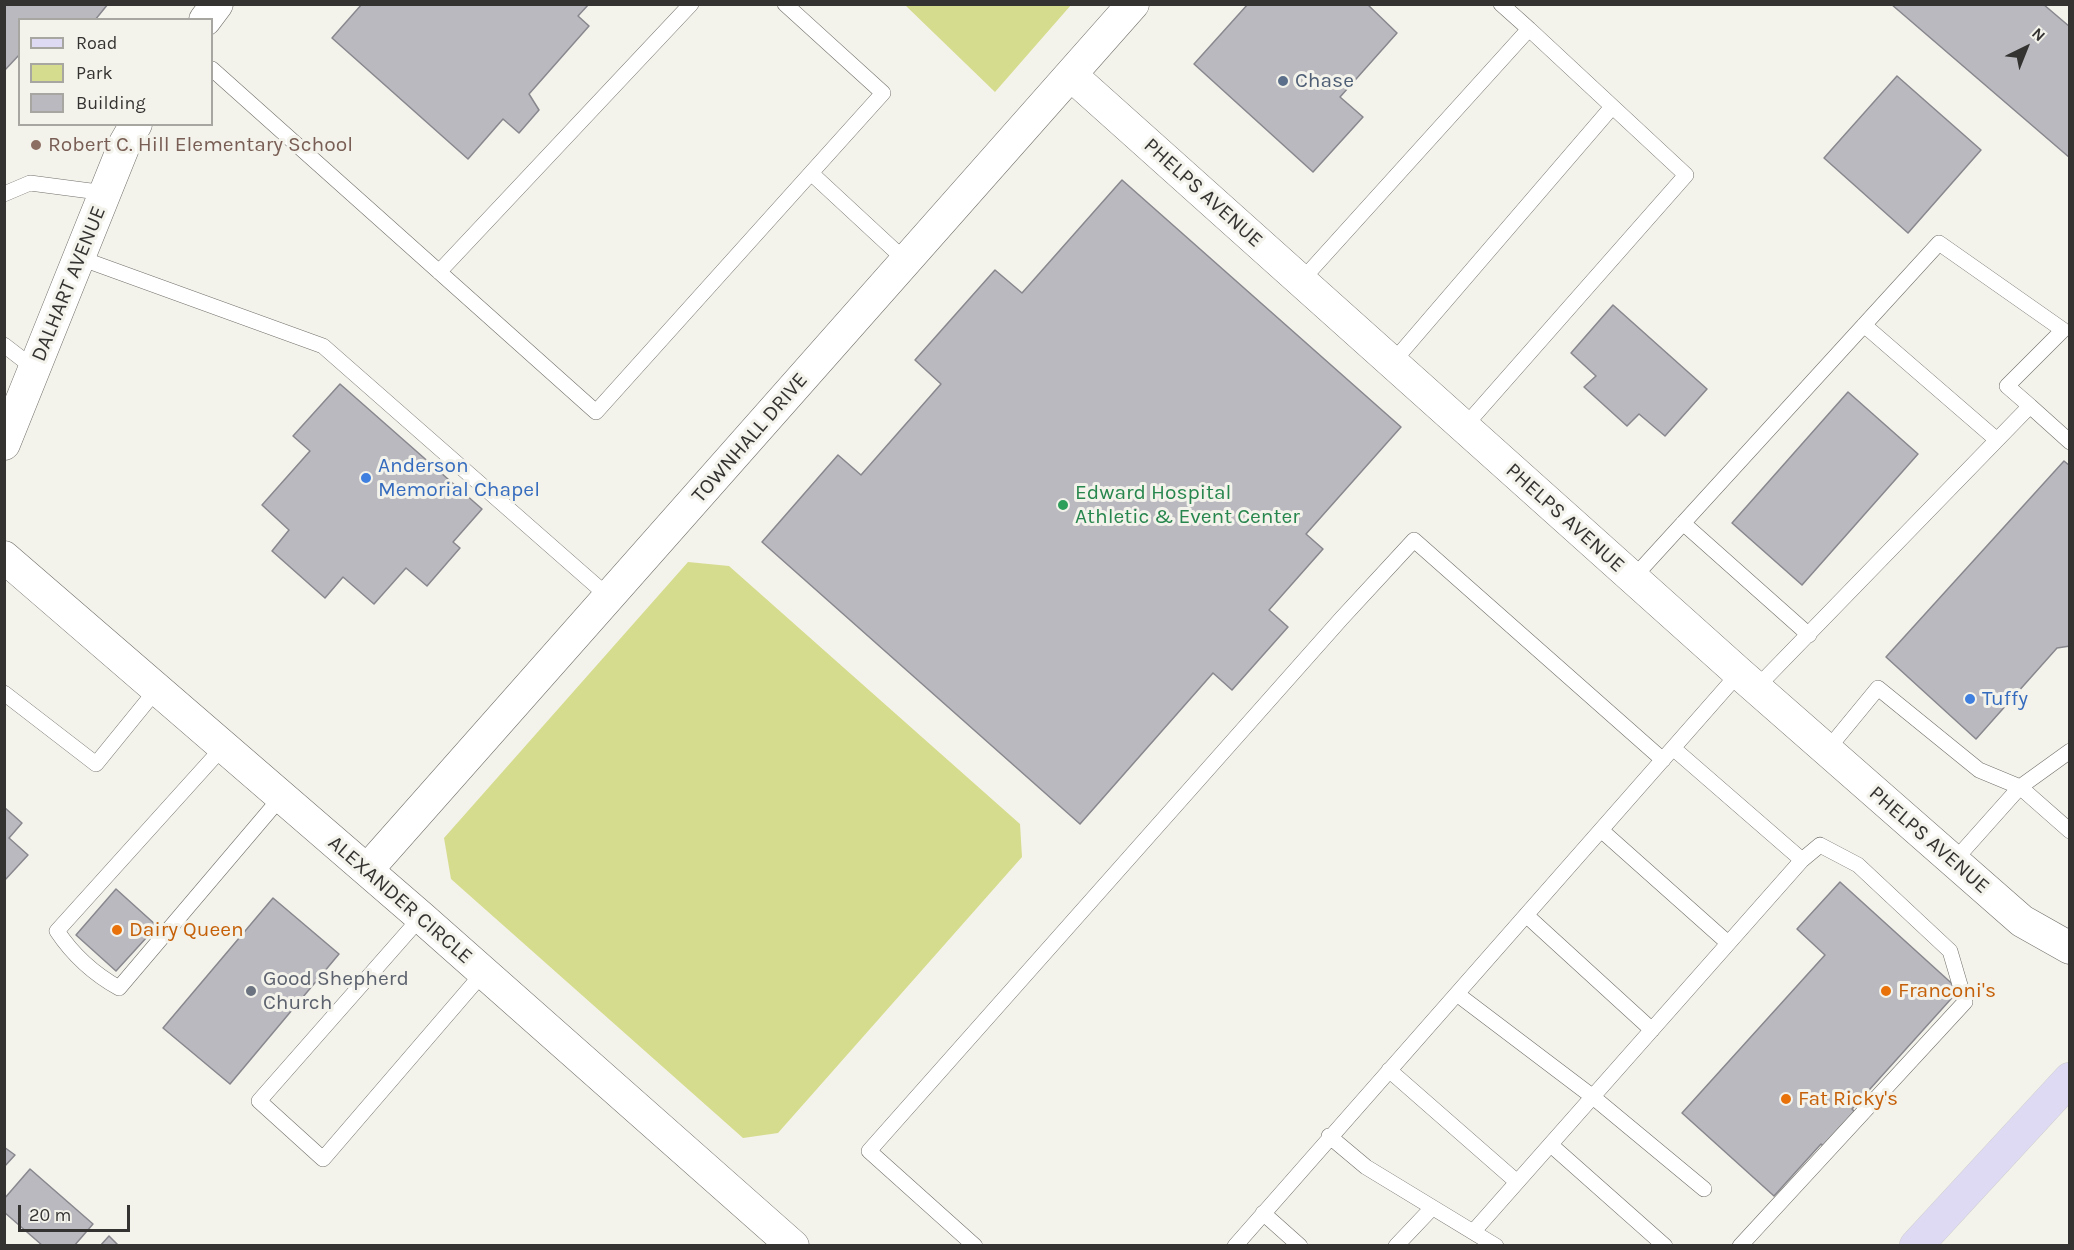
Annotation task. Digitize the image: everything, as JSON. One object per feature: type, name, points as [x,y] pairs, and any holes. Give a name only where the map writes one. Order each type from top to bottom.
[{"type":"main road","points":[[1928,1239],[2070,1079]]},
{"type":"street","points":[[207,18],[218,4]]},
{"type":"street","name":"TOWNHALL DRIVE","points":[[367,870],[1133,4]]},
{"type":"street","name":"PHELPS AVENUE","points":[[1071,75],[1747,681],[2022,921],[2070,948]]},
{"type":"street","name":"DALHART AVENUE","points":[[4,444],[125,143],[135,126]]},
{"type":"street","name":"ALEXANDER CIRCLE","points":[[4,557],[421,917],[793,1245]]},
{"type":"lane","points":[[439,272],[691,4]]},
{"type":"lane","points":[[213,70],[596,412],[883,93],[785,4]]},
{"type":"lane","points":[[1464,427],[1686,175],[1501,4]]},
{"type":"lane","points":[[1517,4],[1529,29]]},
{"type":"lane","points":[[1301,281],[1529,29]]},
{"type":"lane","points":[[1392,363],[1612,107]]},
{"type":"lane","points":[[811,173],[906,261]]},
{"type":"lane","points":[[4,194],[30,183],[106,194]]},
{"type":"lane","points":[[1633,578],[1939,243],[2063,330],[2007,386],[2070,442]]},
{"type":"lane","points":[[80,258],[323,346],[609,597]]},
{"type":"lane","points":[[1864,325],[1997,440]]},
{"type":"lane","points":[[4,345],[35,369]]},
{"type":"lane","points":[[1235,1245],[1668,754],[1747,681],[1809,634],[2030,406]]},
{"type":"lane","points":[[1683,523],[1809,634]]},
{"type":"lane","points":[[975,1245],[869,1151],[1414,540],[1668,754],[1802,860]]},
{"type":"lane","points":[[1827,750],[1878,688],[1978,770],[2020,787],[2070,831]]},
{"type":"lane","points":[[4,693],[96,764],[157,689]]},
{"type":"lane","points":[[224,746],[57,932],[68,947],[99,977],[119,988],[282,796]]},
{"type":"lane","points":[[1954,861],[2020,787],[2070,751]]},
{"type":"lane","points":[[1601,830],[1728,943]]},
{"type":"lane","points":[[1473,1232],[1802,860],[1820,845],[1858,865],[1950,951],[1965,1002],[1740,1245]]},
{"type":"lane","points":[[1526,915],[1652,1030]]},
{"type":"lane","points":[[421,917],[259,1101],[323,1159],[483,973]]},
{"type":"lane","points":[[1456,994],[1593,1097],[1704,1189]]},
{"type":"lane","points":[[1389,1070],[1517,1182]]},
{"type":"lane","points":[[1329,1136],[1366,1167],[1496,1245]]},
{"type":"lane","points":[[1551,1145],[1665,1245]]},
{"type":"lane","points":[[1396,1245],[1432,1208]]},
{"type":"lane","points":[[1263,1213],[1300,1245]]},
{"type":"green space","points":[[905,5],[1071,5],[995,92]]},
{"type":"green space","points":[[688,562],[729,566],[1020,824],[1022,857],[778,1133],[743,1138],[451,879],[444,838]]},
{"type":"building","points":[[4,4],[108,4],[97,18],[18,18],[18,56],[4,71]]},
{"type":"building","points":[[362,4],[589,4],[578,16],[589,26],[529,94],[539,110],[519,133],[503,119],[468,159],[332,38]]},
{"type":"building","name":"Chase","points":[[1248,4],[1367,4],[1397,33],[1340,97],[1363,117],[1313,172],[1194,64]]},
{"type":"building","points":[[1891,4],[2043,4],[2070,27],[2070,158]]},
{"type":"building","points":[[1897,76],[1981,150],[1908,233],[1824,158]]},
{"type":"building","name":"Edward Hospital Athletic & Event Center","points":[[1122,180],[1401,427],[1306,534],[1323,549],[1269,610],[1288,627],[1232,690],[1213,673],[1080,824],[762,542],[838,455],[861,475],[941,384],[915,360],[995,270],[1022,293]]},
{"type":"building","points":[[1613,305],[1707,389],[1665,436],[1639,414],[1627,426],[1584,387],[1596,376],[1571,353]]},
{"type":"building","name":"Anderson Memorial Chapel","points":[[340,384],[482,509],[453,542],[460,548],[427,586],[406,568],[374,604],[343,577],[325,598],[272,551],[289,530],[262,505],[310,451],[293,436]]},
{"type":"building","points":[[1848,392],[1918,454],[1802,585],[1732,523]]},
{"type":"building","points":[[2064,461],[2070,466],[2070,646],[2057,648],[1976,739],[1886,657]]},
{"type":"building","points":[[4,807],[22,823],[9,838],[28,855],[4,881]]},
{"type":"building","points":[[1840,882],[1959,990],[1852,1109],[1857,1114],[1826,1149],[1821,1144],[1774,1196],[1682,1113],[1825,955],[1797,929]]},
{"type":"building","name":"Dairy Queen","points":[[116,889],[157,926],[116,971],[76,935]]},
{"type":"building","name":"Good Shepherd Church","points":[[273,898],[339,954],[230,1084],[163,1028]]},
{"type":"building","points":[[4,1147],[15,1155],[4,1167]]},
{"type":"building","points":[[30,1169],[93,1224],[74,1246],[43,1246],[4,1212],[4,1199]]},
{"type":"building","points":[[109,1236],[119,1246],[100,1246]]},
{"type":"place","name":"Chase","points":[[1283,81]]},
{"type":"place","name":"Robert C. Hill Elementary School","points":[[36,145]]},
{"type":"place","name":"Anderson Memorial Chapel","points":[[366,478]]},
{"type":"place","name":"Edward Hospital Athletic & Event Center","points":[[1063,505]]},
{"type":"place","name":"Tuffy","points":[[1970,699]]},
{"type":"place","name":"Dairy Queen","points":[[117,930]]},
{"type":"place","name":"Good Shepherd Church","points":[[251,991]]},
{"type":"place","name":"Franconi's","points":[[1886,991]]},
{"type":"place","name":"Fat Ricky's","points":[[1786,1099]]}]
